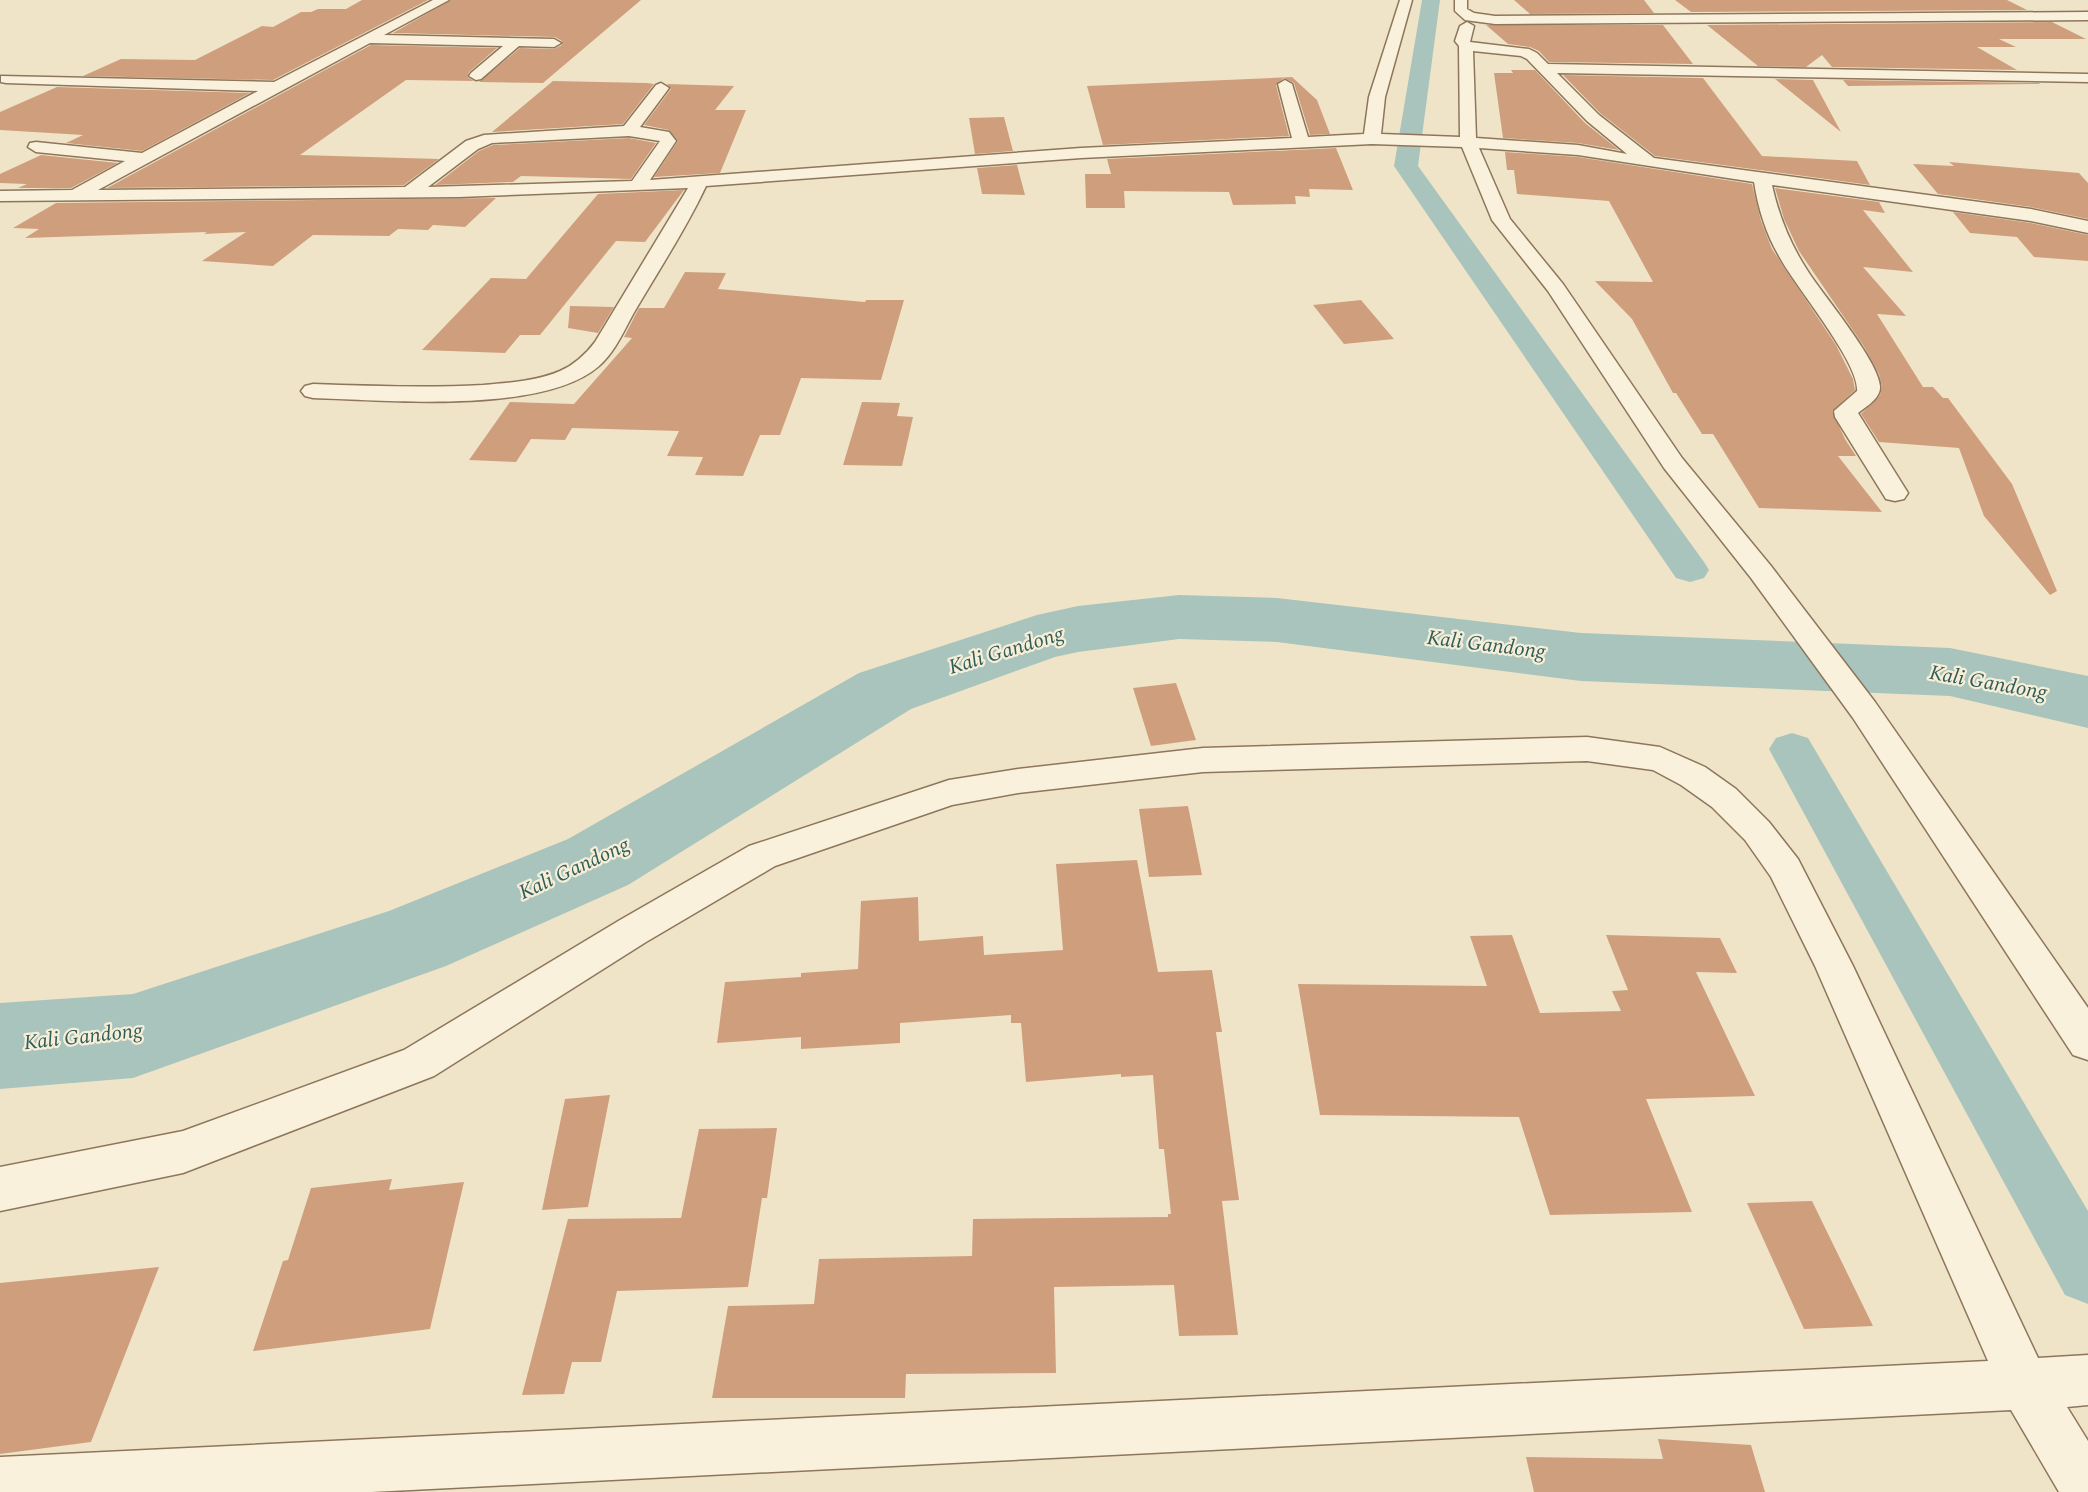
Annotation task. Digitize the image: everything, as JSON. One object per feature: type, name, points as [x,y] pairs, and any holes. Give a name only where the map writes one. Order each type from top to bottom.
[{"type":"street","points":[[75,195],[443,0]]},
{"type":"street","points":[[1372,139],[1377,97],[1406,0]]},
{"type":"street","points":[[1461,0],[1461,11],[1470,17],[1495,20],[2088,16]]},
{"type":"street","points":[[1470,17],[1462,41],[1466,46],[1468,142],[1501,220],[1556,288],[1673,463],[1761,572],[1864,710],[2088,1042]]},
{"type":"street","points":[[366,39],[554,43]]},
{"type":"street","points":[[476,76],[516,42]]},
{"type":"street","points":[[1466,46],[1524,52],[1532,56],[1593,118],[1651,164]]},
{"type":"street","points":[[1545,68],[2088,78]]},
{"type":"street","points":[[6,79],[276,87]]},
{"type":"street","points":[[1286,84],[1301,141]]},
{"type":"street","points":[[629,131],[661,87]]},
{"type":"street","points":[[410,193],[472,145],[490,138],[629,131],[663,135],[668,138],[668,141],[637,186]]},
{"type":"street","points":[[0,196],[410,193],[637,186],[1081,153],[1372,139],[1468,142],[1578,150],[1651,164],[1762,177],[2031,215],[2088,227]]},
{"type":"street","points":[[36,147],[144,158]]},
{"type":"street","points":[[1762,177],[1766,201],[1790,258],[1841,330],[1869,384],[1868,393],[1849,407],[1846,417],[1894,493]]},
{"type":"street","points":[[313,391],[449,394],[507,390],[543,384],[568,376],[590,363],[608,337],[684,215],[699,183]]},
{"type":"street","points":[[0,1189],[183,1152],[419,1063],[633,931],[762,856],[949,793],[1018,781],[1203,760],[1587,749],[1660,759],[1693,776],[1724,798],[1757,831],[1785,869],[1834,966],[2024,1384],[2088,1491]]},
{"type":"street","points":[[0,1484],[2088,1380]]},
{"type":"building","points":[[362,0],[428,0],[273,80],[83,76],[121,59],[195,60],[262,26],[273,27],[301,12],[318,9],[346,9]]},
{"type":"building","points":[[451,0],[641,0],[543,83],[479,82],[520,48],[554,49],[562,45],[562,41],[555,37],[393,33]]},
{"type":"building","points":[[1514,0],[1644,0],[1654,13],[1530,14]]},
{"type":"building","points":[[1675,0],[2007,0],[2027,10],[1691,12]]},
{"type":"building","points":[[2052,22],[2086,39],[1999,39],[2016,47],[1977,47],[2017,70],[1832,67],[1822,55],[1806,67],[1758,66],[1707,25]]},
{"type":"building","points":[[1486,25],[1663,25],[1693,64],[1549,62],[1539,51],[1530,47],[1508,44]]},
{"type":"building","points":[[371,45],[497,48],[469,72],[467,77],[474,81],[406,80],[300,155],[439,159],[404,185],[107,188]]},
{"type":"building","points":[[1511,70],[1535,70],[1585,123],[1619,150],[1578,143],[1503,138],[1494,73],[1513,73]]},
{"type":"building","points":[[1563,75],[1703,78],[1762,156],[1857,161],[1870,185],[1655,156],[1600,113]]},
{"type":"building","points":[[1292,77],[1317,100],[1330,134],[1310,135],[1294,83],[1284,78],[1276,85],[1289,136],[1103,145],[1087,86]]},
{"type":"building","points":[[1775,79],[1813,80],[1841,132]]},
{"type":"building","points":[[1843,80],[2039,83],[2040,84],[1848,86]]},
{"type":"building","points":[[553,81],[654,84],[623,124],[492,132]]},
{"type":"building","points":[[667,84],[734,86],[715,110],[746,110],[720,173],[654,177],[678,141],[669,130],[644,125],[671,89]]},
{"type":"building","points":[[57,87],[250,93],[142,151],[66,143],[83,135],[0,130],[0,112]]},
{"type":"building","points":[[1004,117],[1013,151],[975,154],[969,118]]},
{"type":"building","points":[[629,138],[656,143],[631,179],[521,176],[513,182],[435,185],[479,151],[493,145]]},
{"type":"building","points":[[1336,148],[1353,190],[1309,189],[1310,197],[1295,196],[1296,204],[1233,205],[1229,192],[1124,191],[1125,208],[1086,208],[1085,174],[1111,174],[1107,159]]},
{"type":"building","points":[[1505,152],[1578,157],[1752,184],[1761,221],[1772,249],[1836,345],[1853,379],[1855,390],[1832,411],[1856,456],[1838,456],[1882,512],[1759,508],[1713,434],[1702,434],[1676,393],[1673,393],[1632,319],[1595,281],[1653,282],[1609,201],[1517,194],[1514,170],[1507,170]]},
{"type":"building","points":[[41,155],[118,163],[71,188],[18,188],[27,184],[0,183],[0,174]]},
{"type":"building","points":[[1949,162],[2079,173],[2088,183],[2088,219],[2031,207],[1938,194],[1913,164],[1954,166]]},
{"type":"building","points":[[1017,165],[1025,195],[982,194],[977,168]]},
{"type":"building","points":[[1775,188],[1879,202],[1885,213],[1863,210],[1913,272],[1863,267],[1906,316],[1877,314],[1923,387],[1933,387],[1943,398],[1948,398],[2012,484],[2057,591],[2050,595],[1984,516],[1959,448],[1879,442],[1861,414],[1880,395],[1882,386],[1879,374],[1863,345],[1799,251],[1784,219]]},
{"type":"building","points":[[684,190],[645,242],[616,241],[540,335],[520,335],[505,353],[422,350],[491,278],[526,279],[598,194]]},
{"type":"building","points":[[496,198],[465,227],[433,225],[428,230],[398,229],[389,236],[313,235],[273,266],[202,261],[246,232],[25,238],[39,229],[13,228],[56,203]]},
{"type":"building","points":[[1953,212],[2031,223],[2088,235],[2088,261],[2034,257],[2017,237],[1970,233]]},
{"type":"building","points":[[685,272],[726,273],[718,289],[865,302],[866,300],[904,300],[881,380],[801,378],[780,435],[760,435],[743,476],[695,475],[703,457],[667,456],[679,431],[572,428],[565,440],[531,439],[516,462],[469,460],[510,402],[574,404],[632,338],[624,337],[639,308],[664,308]]},
{"type":"building","points":[[1361,300],[1394,339],[1344,344],[1313,305]]},
{"type":"building","points":[[570,306],[614,307],[598,333],[568,328]]},
{"type":"building","points":[[862,402],[900,403],[897,416],[913,417],[902,466],[843,465]]},
{"type":"building","points":[[1176,683],[1196,740],[1151,746],[1133,688]]},
{"type":"building","points":[[1188,806],[1202,875],[1149,877],[1139,809]]},
{"type":"building","points":[[1137,860],[1158,972],[1212,970],[1222,1032],[1216,1032],[1239,1200],[1222,1201],[1238,1335],[1179,1336],[1174,1285],[1054,1287],[1056,1373],[906,1374],[905,1398],[712,1398],[728,1306],[814,1304],[819,1259],[972,1256],[973,1219],[1168,1217],[1168,1214],[1171,1214],[1164,1149],[1159,1149],[1153,1075],[1121,1077],[1121,1074],[1026,1082],[1021,1023],[1011,1023],[1011,1015],[900,1023],[900,1043],[801,1049],[801,1037],[717,1043],[725,982],[801,977],[801,973],[858,969],[861,901],[918,897],[919,941],[983,936],[984,955],[1063,950],[1056,864]]},
{"type":"building","points":[[1512,935],[1540,1013],[1621,1011],[1612,991],[1628,990],[1606,935],[1720,938],[1737,973],[1696,972],[1755,1096],[1646,1099],[1692,1212],[1550,1215],[1519,1117],[1320,1115],[1298,984],[1487,986],[1470,936]]},
{"type":"building","points":[[610,1095],[588,1207],[542,1210],[565,1099]]},
{"type":"building","points":[[777,1128],[767,1198],[762,1198],[748,1287],[617,1291],[601,1362],[572,1362],[564,1394],[522,1395],[568,1219],[681,1218],[699,1129]]},
{"type":"building","points":[[392,1179],[389,1190],[464,1182],[430,1329],[253,1351],[283,1261],[288,1260],[311,1188]]},
{"type":"building","points":[[1812,1201],[1873,1326],[1804,1329],[1747,1203]]},
{"type":"building","points":[[159,1267],[91,1442],[0,1454],[0,1283]]},
{"type":"building","points":[[1658,1439],[1751,1445],[1765,1492],[1534,1492],[1526,1457],[1663,1459]]},
{"type":"waterway","points":[[1431,0],[1406,166],[1690,570]]},
{"type":"waterway","name":"Kali Gandong","points":[[0,1046],[133,1036],[414,940],[598,862],[885,691],[1037,638],[1078,629],[1179,617],[1277,620],[1581,657],[1950,672],[2088,702]]},
{"type":"waterway","points":[[1792,749],[2088,1272]]}]
